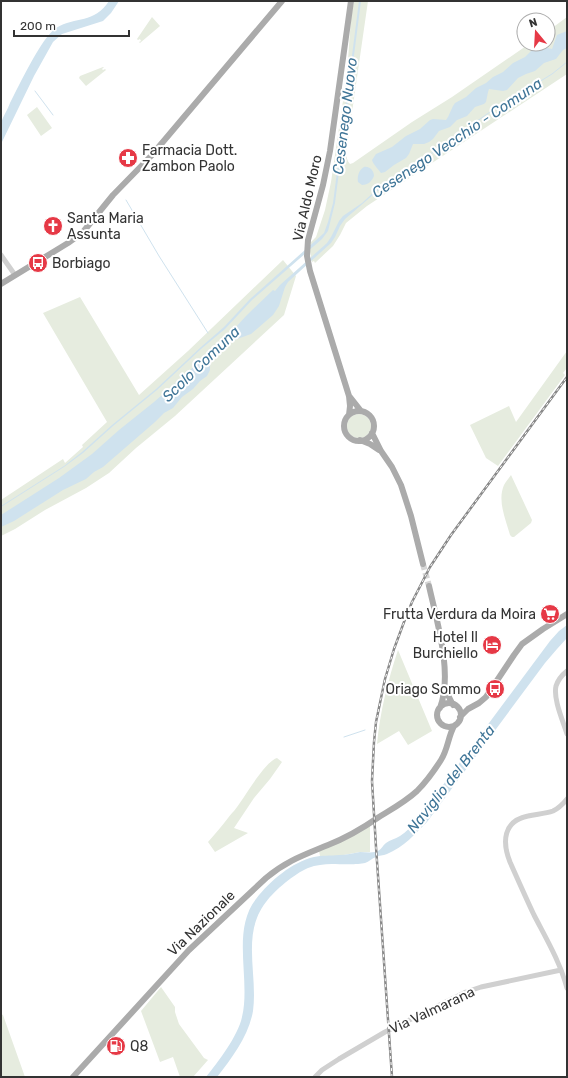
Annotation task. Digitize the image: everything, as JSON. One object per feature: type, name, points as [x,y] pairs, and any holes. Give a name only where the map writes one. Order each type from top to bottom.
[{"type":"main road","points":[[1,284],[68,243],[83,232],[113,195],[151,156],[282,1]]},
{"type":"main road","name":"Via Aldo Moro","points":[[349,415],[349,396],[310,271],[307,256],[308,240],[323,185],[330,151],[351,1]]},
{"type":"main road","name":"Via Aldo Moro","points":[[349,396],[361,411]]},
{"type":"main road","points":[[360,440],[368,438],[374,427],[372,420],[367,413],[361,411],[349,415],[345,423],[345,431],[353,439],[370,444],[381,451]]},
{"type":"main road","points":[[372,432],[381,451],[392,467],[401,485],[411,516],[423,564]]},
{"type":"main road","points":[[429,586],[443,654],[445,684],[444,696],[437,717],[439,722],[448,727],[454,726],[458,723],[460,711],[448,695],[445,684]]},
{"type":"main road","points":[[460,717],[468,709],[483,700],[522,644],[567,614]]},
{"type":"main road","points":[[440,708],[446,704],[464,706],[473,703],[494,685]]},
{"type":"main road","points":[[443,725],[448,742]]},
{"type":"main road","name":"Via Nazionale","points":[[73,1077],[179,960],[261,882],[292,860],[336,842],[374,821],[417,791],[442,759],[446,750],[450,732],[454,726]]},
{"type":"street","points":[[1,255],[15,275]]},
{"type":"street","points":[[567,670],[557,683],[555,694],[567,734]]},
{"type":"street","points":[[567,799],[554,810],[515,820],[509,827],[505,840],[510,862],[534,915],[552,947],[567,988]]},
{"type":"street","name":"Via Valmarana","points":[[315,1077],[322,1070],[339,1059],[385,1032],[466,992],[481,987],[561,970]]},
{"type":"shaded area","points":[[354,1],[368,1],[346,156],[350,164],[517,52],[556,52],[556,25],[567,17],[567,74],[367,206],[346,223],[333,246],[315,263],[314,261],[312,262],[310,252],[311,242],[316,237],[325,210],[331,182],[347,74],[351,18]]},
{"type":"shaded area","points":[[152,17],[160,26],[140,43],[140,39],[137,39]]},
{"type":"shaded area","points":[[103,67],[103,70],[106,70],[86,86],[79,78],[80,76]]},
{"type":"shaded area","points":[[37,107],[52,128],[41,136],[27,115]]},
{"type":"shaded area","points":[[283,260],[296,276],[284,315],[175,416],[136,448],[109,473],[86,488],[1,536],[1,500],[63,459],[65,463],[107,422],[43,313],[80,297],[139,395],[188,351]]},
{"type":"shaded area","points":[[567,351],[567,368],[563,373],[565,375],[498,466],[486,458],[470,425],[509,406],[516,422]]},
{"type":"shaded area","points":[[359,414],[364,415],[370,421],[370,431],[364,437],[359,438],[354,437],[348,431],[347,426],[348,421],[354,415]]},
{"type":"shaded area","points":[[511,475],[532,520],[531,523],[514,537],[510,535],[501,497],[504,485]]},
{"type":"shaded area","points":[[398,650],[432,731],[408,745],[399,731],[377,744],[385,696]]},
{"type":"shaded area","points":[[277,758],[282,762],[254,798],[234,828],[248,833],[215,852],[208,842],[234,811],[260,773],[266,766]]},
{"type":"shaded area","points":[[370,826],[370,852],[360,852],[338,856],[320,856],[319,851]]},
{"type":"shaded area","points":[[161,987],[175,1007],[179,1024],[204,1058],[208,1060],[193,1077],[180,1077],[173,1057],[160,1062],[141,1011]]},
{"type":"shaded area","points":[[1,1014],[3,1015],[25,1077],[1,1077]]},
{"type":"water","points":[[109,1],[119,1],[111,13],[103,21],[62,34],[53,42],[34,76],[1,144],[2,120],[37,52],[50,33],[63,24],[84,19],[97,13]]},
{"type":"water","name":"Cesenego Nuovo","points":[[359,1],[361,1],[335,203],[328,231],[322,239],[252,300],[225,329],[157,390],[83,453],[64,467],[1,507],[64,466],[82,452],[156,389],[224,327],[250,299],[324,233],[333,203]]},
{"type":"water","points":[[567,31],[567,48],[563,50],[556,59],[544,63],[535,71],[518,78],[507,90],[503,91],[489,89],[486,102],[484,104],[475,107],[467,116],[457,120],[450,127],[439,131],[429,142],[424,144],[413,144],[406,158],[385,172],[381,173],[374,165],[372,160],[376,154],[392,147],[406,136],[420,129],[430,120],[446,120],[455,103],[466,97],[476,88],[486,83],[493,77],[503,72],[513,63],[525,57],[530,52],[556,52],[557,35]]},
{"type":"water","points":[[364,167],[371,169],[374,176],[370,182],[362,185],[358,182],[358,178],[360,171]]},
{"type":"water","name":"Scolo Comuna","points":[[385,181],[388,182],[345,219],[331,243],[288,282],[279,306],[273,315],[251,334],[226,343],[214,352],[210,360],[210,370],[207,376],[182,397],[173,408],[164,413],[103,467],[86,479],[63,490],[14,521],[1,527],[1,515],[59,478],[92,454],[224,340],[273,290],[275,291],[327,243],[343,216],[362,203],[375,191],[374,189]]},
{"type":"water","name":"Naviglio del Brenta","points":[[567,625],[567,638],[545,663],[427,822],[409,840],[399,848],[386,855],[377,856],[365,863],[326,864],[308,868],[285,883],[274,892],[266,902],[258,914],[252,941],[254,997],[253,1011],[248,1029],[239,1046],[217,1077],[206,1077],[232,1040],[242,1017],[244,1003],[243,941],[249,912],[256,899],[282,873],[298,863],[317,856],[344,855],[377,851],[389,841],[407,831],[417,820],[550,641]]},
{"type":"waterway","name":"Cesenego Vecchio - Comuna","points":[[387,182],[435,151],[487,114],[552,74],[567,62]]},
{"type":"waterway","points":[[35,91],[53,115]]},
{"type":"waterway","points":[[126,200],[159,256],[208,333]]},
{"type":"waterway","points":[[344,737],[365,730]]},
{"type":"tunnel","points":[[423,564],[429,586]]},
{"type":"railway","points":[[392,1077],[372,781],[376,722],[385,679],[394,649],[412,602],[430,567],[451,535],[567,377]]},
{"type":"place","name":"Farmacia Dott. Zambon Paolo","points":[[128,158]]},
{"type":"place","name":"Santa Maria Assunta","points":[[53,226]]},
{"type":"place","name":"Borbiago","points":[[38,263]]},
{"type":"place","name":"Frutta Verdura da Moira","points":[[550,614]]},
{"type":"place","name":"Hotel Il Burchiello","points":[[492,645]]},
{"type":"place","name":"Oriago Sommo","points":[[495,689]]},
{"type":"place","name":"Q8","points":[[116,1046]]}]
